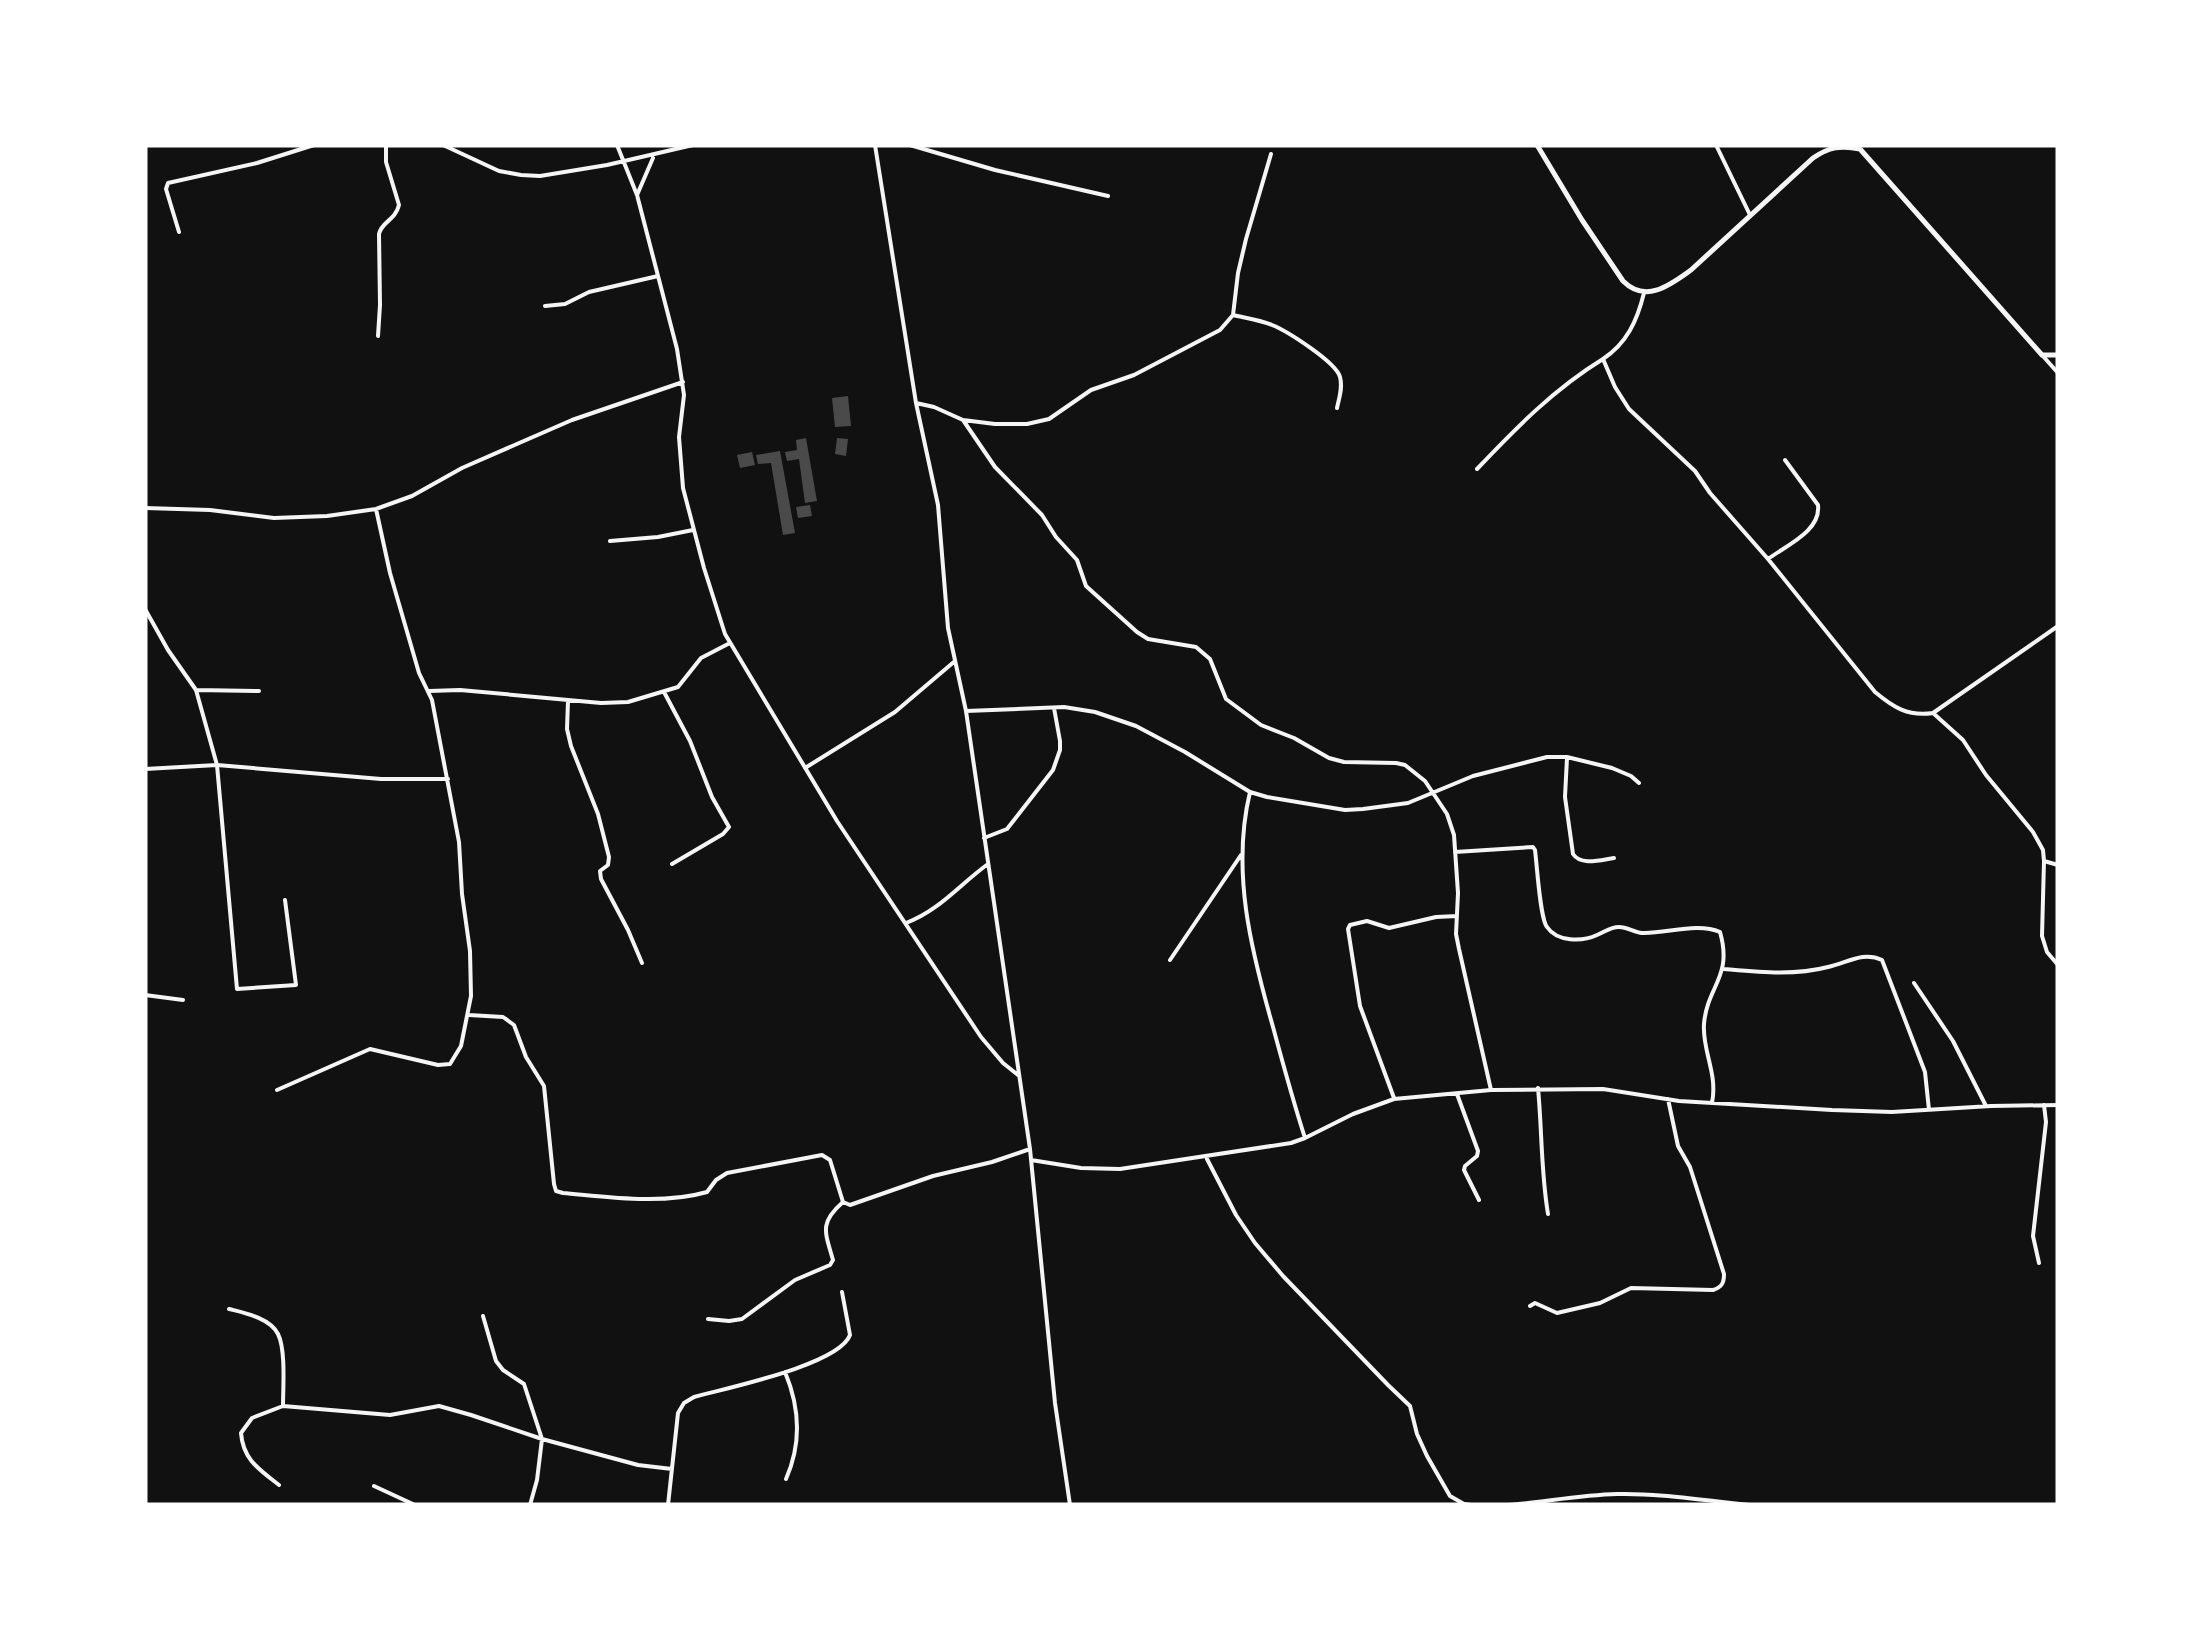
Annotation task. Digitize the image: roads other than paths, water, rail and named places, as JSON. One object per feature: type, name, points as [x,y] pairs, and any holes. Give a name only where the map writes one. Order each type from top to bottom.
[{"type":"street","points":[[179,232],[166,189],[168,183],[257,163],[314,145]]},
{"type":"street","points":[[378,336],[378,234],[398,213],[399,205],[386,162],[386,145]]},
{"type":"street","points":[[443,145],[499,170],[540,176],[693,145]]},
{"type":"street","points":[[618,145],[638,195],[677,348],[684,395],[681,474],[717,613],[729,644],[837,821],[981,1037],[1018,1076]]},
{"type":"street","points":[[875,145],[916,403],[938,505],[948,628],[966,712],[1030,1149],[1070,1505]]},
{"type":"street","points":[[910,145],[995,170],[1108,196]]},
{"type":"street","points":[[1537,145],[1623,282],[1631,290],[1644,293],[1669,286],[1691,270],[1824,151],[1861,147],[2058,373]]},
{"type":"street","points":[[1716,145],[1750,215]]},
{"type":"street","points":[[916,403],[964,420],[1016,425],[1049,418],[1091,390],[1134,375],[1220,330],[1233,315],[1246,239],[1271,154]]},
{"type":"street","points":[[638,195],[654,155]]},
{"type":"street","points":[[545,306],[565,304],[589,292],[658,276]]},
{"type":"street","points":[[1477,469],[1559,389],[1612,353],[1634,326],[1644,293]]},
{"type":"street","points":[[1233,315],[1273,325],[1290,334],[1339,372],[1337,408]]},
{"type":"street","points":[[2042,356],[2058,355]]},
{"type":"street","points":[[1603,360],[1629,409],[1688,462],[1874,692],[1895,708],[1917,716],[1933,713],[2058,626]]},
{"type":"street","points":[[145,508],[186,508],[274,518],[327,516],[376,508],[412,496],[462,468],[572,420],[683,382]]},
{"type":"street","points":[[964,420],[994,467],[1042,515],[1077,560],[1086,586],[1137,632],[1148,639],[1196,647],[1210,658],[1226,699],[1262,725],[1328,758],[1396,763],[1426,781],[1447,814],[1454,835],[1456,934],[1492,1090]]},
{"type":"street","points":[[1768,559],[1812,528],[1820,510],[1784,460]]},
{"type":"street","points":[[277,1090],[370,1049],[438,1065],[450,1064],[461,1046],[468,1014],[470,950],[448,779],[429,691],[419,673],[390,573],[376,508]]},
{"type":"street","points":[[610,541],[694,530]]},
{"type":"street","points":[[145,609],[196,690],[217,765],[237,989],[296,985],[285,900]]},
{"type":"street","points":[[429,691],[618,703],[680,685],[701,658],[729,644]]},
{"type":"street","points":[[804,768],[895,712],[955,661]]},
{"type":"street","points":[[196,690],[259,691]]},
{"type":"street","points":[[664,692],[729,827],[672,864]]},
{"type":"street","points":[[568,701],[570,746],[598,814],[610,858],[600,871],[600,879],[642,963]]},
{"type":"street","points":[[966,712],[1054,708],[1095,712],[1136,726],[1250,792],[1345,810],[1408,803],[1473,776],[1546,757],[1567,757],[1612,768],[1639,783]]},
{"type":"street","points":[[984,838],[1007,829],[1053,770],[1060,750],[1054,708]]},
{"type":"street","points":[[1933,713],[1963,740],[1986,775],[2034,832],[2043,850],[2042,936],[2058,965]]},
{"type":"street","points":[[1567,757],[1564,796],[1573,854],[1582,862],[1614,858]]},
{"type":"street","points":[[145,769],[217,765],[382,779],[448,779]]},
{"type":"street","points":[[1250,792],[1241,855],[1243,890],[1256,966],[1305,1138]]},
{"type":"street","points":[[1455,852],[1532,847],[1542,916],[1558,938],[1582,939],[1620,927],[1642,932],[1714,929],[1722,935],[1723,969],[1704,1022],[1715,1090],[1712,1103]]},
{"type":"street","points":[[1170,960],[1241,855]]},
{"type":"street","points":[[2044,860],[2058,864]]},
{"type":"street","points":[[906,923],[941,904],[988,864]]},
{"type":"street","points":[[1394,1100],[1360,1006],[1348,929],[1367,921],[1389,928],[1457,916]]},
{"type":"street","points":[[1723,969],[1804,972],[1862,956],[1882,960],[1925,1072],[1929,1110]]},
{"type":"street","points":[[1914,983],[1954,1041],[1986,1106]]},
{"type":"street","points":[[145,995],[182,1000]]},
{"type":"street","points":[[468,1014],[503,1017],[514,1025],[526,1057],[544,1086],[554,1184],[559,1192],[655,1200],[678,1198],[707,1192],[727,1173],[822,1155],[830,1160],[843,1202],[850,1205],[1030,1149]]},
{"type":"street","points":[[1538,1088],[1548,1214]]},
{"type":"street","points":[[1031,1160],[1100,1170],[1140,1168],[1305,1138],[1394,1100],[1492,1090],[1603,1089],[1668,1099],[1832,1110],[2058,1106]]},
{"type":"street","points":[[1458,1094],[1478,1151],[1464,1170],[1479,1200]]},
{"type":"street","points":[[1530,1306],[1540,1304],[1557,1312],[1600,1304],[1631,1288],[1714,1290],[1724,1282],[1690,1167],[1678,1146],[1668,1099]]},
{"type":"street","points":[[2039,1263],[2033,1236],[2046,1122],[2044,1106]]},
{"type":"street","points":[[1206,1157],[1255,1243],[1405,1399],[1427,1456],[1450,1496],[1471,1505]]},
{"type":"street","points":[[708,1320],[742,1319],[795,1280],[830,1265],[833,1260],[825,1228],[829,1216],[843,1202]]},
{"type":"street","points":[[668,1505],[677,1418],[684,1403],[813,1364],[848,1342],[842,1292]]},
{"type":"street","points":[[229,1308],[250,1314],[278,1334],[283,1406]]},
{"type":"street","points":[[483,1316],[496,1361],[524,1384],[542,1440],[530,1505]]},
{"type":"street","points":[[785,1372],[798,1412],[796,1452],[786,1479]]},
{"type":"street","points":[[279,1484],[249,1460],[241,1434],[252,1418],[283,1406],[390,1415],[443,1407],[542,1440],[638,1465],[672,1469]]},
{"type":"street","points":[[374,1486],[415,1505]]},
{"type":"street","points":[[1508,1505],[1614,1494],[1750,1505]]}]
